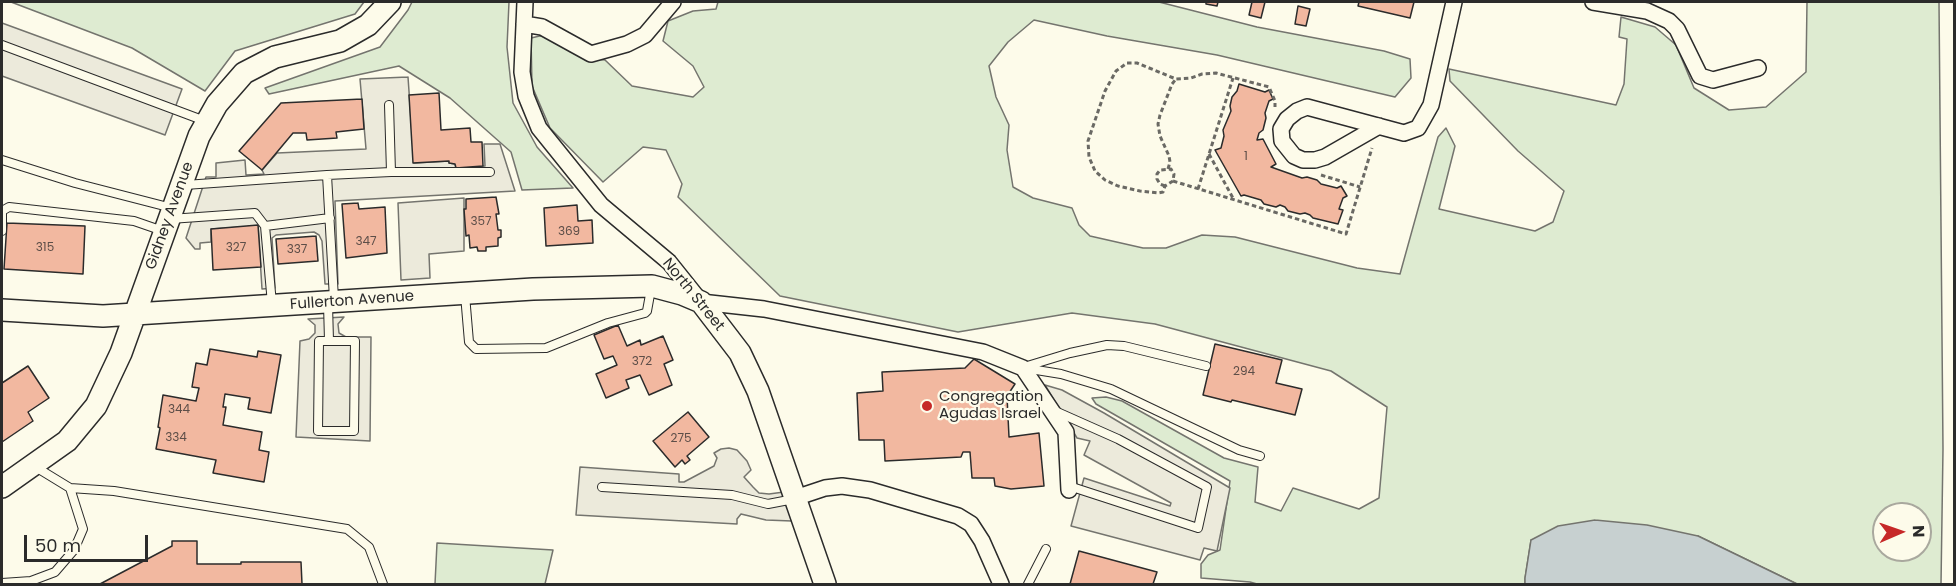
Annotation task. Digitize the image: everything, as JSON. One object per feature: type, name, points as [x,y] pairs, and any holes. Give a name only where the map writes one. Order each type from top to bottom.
[{"type":"street","name":"Gidney Avenue","points":[[2,487],[67,441],[96,406],[121,353],[199,136],[217,104],[244,73],[275,57],[340,41],[368,25],[390,2]]},
{"type":"street","name":"North Street","points":[[525,2],[523,80],[526,96],[539,128],[601,205],[669,262],[740,353],[758,391],[825,585]]},
{"type":"street","points":[[525,24],[542,27],[591,54],[627,44],[645,35],[673,2]]},
{"type":"street","points":[[1378,126],[1325,157],[1315,160],[1303,160],[1294,156],[1282,141],[1281,129],[1287,119],[1307,107],[1378,126],[1404,133],[1418,128],[1431,105],[1454,2]]},
{"type":"street","points":[[1593,2],[1647,11],[1669,21],[1677,29],[1700,76],[1713,80],[1758,68]]},
{"type":"street","name":"Fullerton Avenue","points":[[2,310],[104,316],[533,289],[652,286],[701,302]]},
{"type":"street","points":[[701,302],[764,309],[983,352],[1023,368],[1066,432],[1069,488]]},
{"type":"street","points":[[795,498],[825,488],[842,486],[870,489],[958,516],[971,524],[982,541],[1001,585]]},
{"type":"lane","points":[[2,45],[207,122]]},
{"type":"lane","points":[[389,105],[391,172]]},
{"type":"lane","points":[[2,160],[75,183],[169,220]]},
{"type":"lane","points":[[181,185],[391,172],[490,172]]},
{"type":"lane","points":[[327,175],[330,218],[329,341]]},
{"type":"lane","points":[[2,231],[2,211],[9,207],[134,220],[169,220],[255,213],[265,226],[272,306]]},
{"type":"lane","points":[[265,226],[330,218]]},
{"type":"lane","points":[[465,294],[469,342],[476,349],[546,348],[608,323],[645,313],[652,286]]},
{"type":"lane","points":[[319,341],[329,341],[355,341],[354,431],[318,431],[319,341]]},
{"type":"lane","points":[[1023,368],[1070,352],[1107,345],[1124,346],[1206,366]]},
{"type":"lane","points":[[1023,368],[1061,374],[1111,388],[1239,450],[1260,456]]},
{"type":"lane","points":[[1051,409],[1118,439],[1207,487],[1198,528],[1069,488]]},
{"type":"lane","points":[[33,465],[70,488],[114,491],[348,529],[369,547],[383,585]]},
{"type":"lane","points":[[602,487],[732,495],[768,504],[795,498]]},
{"type":"lane","points":[[2,583],[31,581],[55,572],[74,549],[82,528],[70,488]]},
{"type":"lane","points":[[1028,585],[1046,549]]},
{"type":"path","points":[[1273,113],[1275,101],[1269,87],[1216,73],[1176,79],[1137,63],[1127,63],[1116,71],[1105,91],[1088,141],[1089,157],[1095,171],[1105,180],[1118,186],[1158,193],[1163,192],[1165,186],[1173,181],[1346,234],[1373,146]]},
{"type":"path","points":[[1198,189],[1233,78]]},
{"type":"path","points":[[1168,169],[1169,156],[1160,136],[1158,124],[1172,84],[1176,79]]},
{"type":"path","points":[[1209,154],[1234,201]]},
{"type":"path","points":[[1165,186],[1157,179],[1160,170],[1171,169],[1174,174],[1173,181]]},
{"type":"green space","points":[[11,2],[364,2],[355,14],[235,51],[205,91],[132,48]]},
{"type":"green space","points":[[412,2],[509,2],[507,47],[513,103],[537,147],[573,188],[522,190],[511,152],[450,98],[399,66],[269,94],[265,88],[380,47]]},
{"type":"green space","points":[[718,2],[1159,2],[1257,27],[1384,51],[1410,59],[1411,78],[1395,97],[1217,55],[1107,36],[1034,20],[1008,42],[989,66],[996,97],[1009,125],[1007,150],[1013,187],[1033,198],[1072,208],[1079,225],[1090,236],[1143,248],[1166,248],[1202,235],[1235,237],[1357,268],[1400,274],[1438,137],[1446,128],[1455,146],[1439,209],[1535,231],[1553,222],[1564,191],[1518,151],[1450,81],[1449,69],[1616,105],[1624,84],[1627,39],[1619,37],[1621,17],[1655,27],[1676,45],[1694,88],[1729,110],[1766,107],[1806,72],[1807,2],[1939,2],[1943,449],[1941,584],[1797,584],[1698,536],[1531,540],[1525,584],[1257,584],[1201,578],[1201,564],[1208,555],[1220,550],[1230,481],[1096,404],[1092,398],[1106,397],[1122,401],[1224,458],[1258,467],[1255,502],[1281,511],[1293,488],[1359,509],[1379,498],[1387,407],[1331,371],[1155,324],[1072,313],[958,332],[780,296],[678,197],[682,184],[666,150],[643,147],[603,182],[550,128],[532,86],[531,38],[544,35],[587,58],[605,60],[632,86],[693,97],[704,87],[693,66],[663,41],[668,21],[693,11],[716,9]]},
{"type":"green space","points":[[437,543],[553,550],[545,584],[435,584]]},
{"type":"shaded area","points":[[2,23],[182,89],[165,135],[2,76]]},
{"type":"shaded area","points":[[408,77],[414,163],[449,161],[455,164],[456,168],[485,166],[484,144],[500,144],[515,191],[335,201],[338,284],[325,284],[322,241],[314,232],[276,235],[272,238],[275,288],[262,289],[258,226],[211,229],[211,242],[200,243],[200,249],[195,249],[186,238],[206,177],[216,177],[216,163],[245,160],[246,175],[264,174],[262,170],[277,153],[366,149],[360,79]]},
{"type":"shaded area","points":[[464,198],[464,251],[429,254],[430,278],[401,280],[398,203]]},
{"type":"shaded area","points":[[344,317],[338,324],[339,333],[346,337],[371,337],[370,441],[296,437],[300,341],[309,339],[315,333],[315,325],[308,319]]},
{"type":"shaded area","points":[[1045,385],[1062,390],[1104,413],[1230,488],[1217,551],[1204,548],[1200,560],[1071,526],[1084,478],[1170,506],[1171,503],[1084,455],[1090,441],[1077,438]]},
{"type":"shaded area","points":[[729,448],[737,450],[747,461],[751,470],[744,477],[759,493],[784,492],[792,521],[766,520],[741,514],[737,519],[737,524],[576,515],[580,467],[679,474],[679,482],[684,482],[714,466],[717,458],[714,453]]},
{"type":"shaded area","points":[[1595,520],[1647,525],[1698,536],[1797,584],[1525,584],[1531,540],[1558,526]]},
{"type":"building","points":[[1206,2],[1218,2],[1217,6],[1206,4]]},
{"type":"building","points":[[1252,2],[1265,2],[1261,18],[1249,15]]},
{"type":"building","points":[[1359,2],[1414,2],[1410,18],[1358,6]]},
{"type":"building","points":[[1298,6],[1310,9],[1306,26],[1295,24]]},
{"type":"building","points":[[1239,84],[1265,92],[1269,90],[1273,99],[1269,101],[1263,130],[1259,133],[1257,140],[1263,139],[1276,164],[1271,167],[1302,178],[1317,180],[1321,184],[1337,188],[1341,186],[1347,196],[1343,198],[1339,209],[1343,210],[1338,224],[1313,218],[1305,213],[1288,211],[1280,205],[1276,207],[1264,204],[1261,200],[1241,196],[1215,150],[1221,148],[1223,130],[1231,111],[1232,97]]},
{"type":"building","points":[[439,93],[441,130],[470,128],[471,142],[482,142],[483,166],[456,168],[455,164],[449,161],[413,163],[409,95]]},
{"type":"building","points":[[362,99],[364,129],[336,132],[337,138],[307,140],[306,133],[293,133],[262,170],[239,151],[281,103]]},
{"type":"building","points":[[496,197],[499,214],[496,214],[498,230],[501,230],[498,246],[486,247],[486,251],[478,251],[477,247],[470,248],[469,235],[466,236],[464,209],[466,209],[466,199]]},
{"type":"building","points":[[358,203],[359,209],[385,207],[387,253],[346,258],[342,204]]},
{"type":"building","points":[[577,205],[578,221],[592,220],[593,243],[546,246],[544,208]]},
{"type":"building","points":[[7,223],[85,226],[83,274],[4,269]]},
{"type":"building","points":[[258,225],[261,267],[213,270],[211,229]]},
{"type":"building","points":[[316,236],[318,261],[278,264],[276,239]]},
{"type":"building","points":[[618,325],[627,346],[640,340],[641,345],[663,336],[673,360],[664,364],[672,385],[649,395],[640,375],[626,380],[629,388],[606,398],[596,374],[617,365],[613,356],[604,359],[594,335]]},
{"type":"building","points":[[1215,344],[1282,360],[1276,383],[1302,389],[1295,415],[1203,395]]},
{"type":"building","points":[[210,349],[257,357],[258,351],[281,355],[271,413],[248,409],[250,398],[225,394],[223,407],[226,407],[223,425],[262,432],[259,450],[269,452],[264,482],[213,473],[216,460],[156,449],[163,395],[196,401],[199,388],[192,387],[196,363],[207,365]]},
{"type":"building","points":[[974,359],[1015,384],[1007,396],[1009,437],[1039,433],[1044,486],[1011,489],[995,486],[994,478],[972,478],[970,452],[963,452],[961,457],[885,461],[884,440],[859,440],[857,393],[883,391],[882,372],[965,368]]},
{"type":"building","points":[[28,366],[49,398],[28,412],[33,421],[2,442],[2,383]]},
{"type":"building","points":[[688,412],[709,437],[687,456],[690,460],[685,464],[682,460],[675,467],[653,441]]},
{"type":"building","points":[[172,541],[197,541],[197,564],[301,562],[302,584],[100,584],[172,546]]},
{"type":"building","points":[[1079,551],[1157,572],[1153,584],[1070,584]]},
{"type":"place","name":"Congregation Agudas Israel","points":[[927,406]]}]
